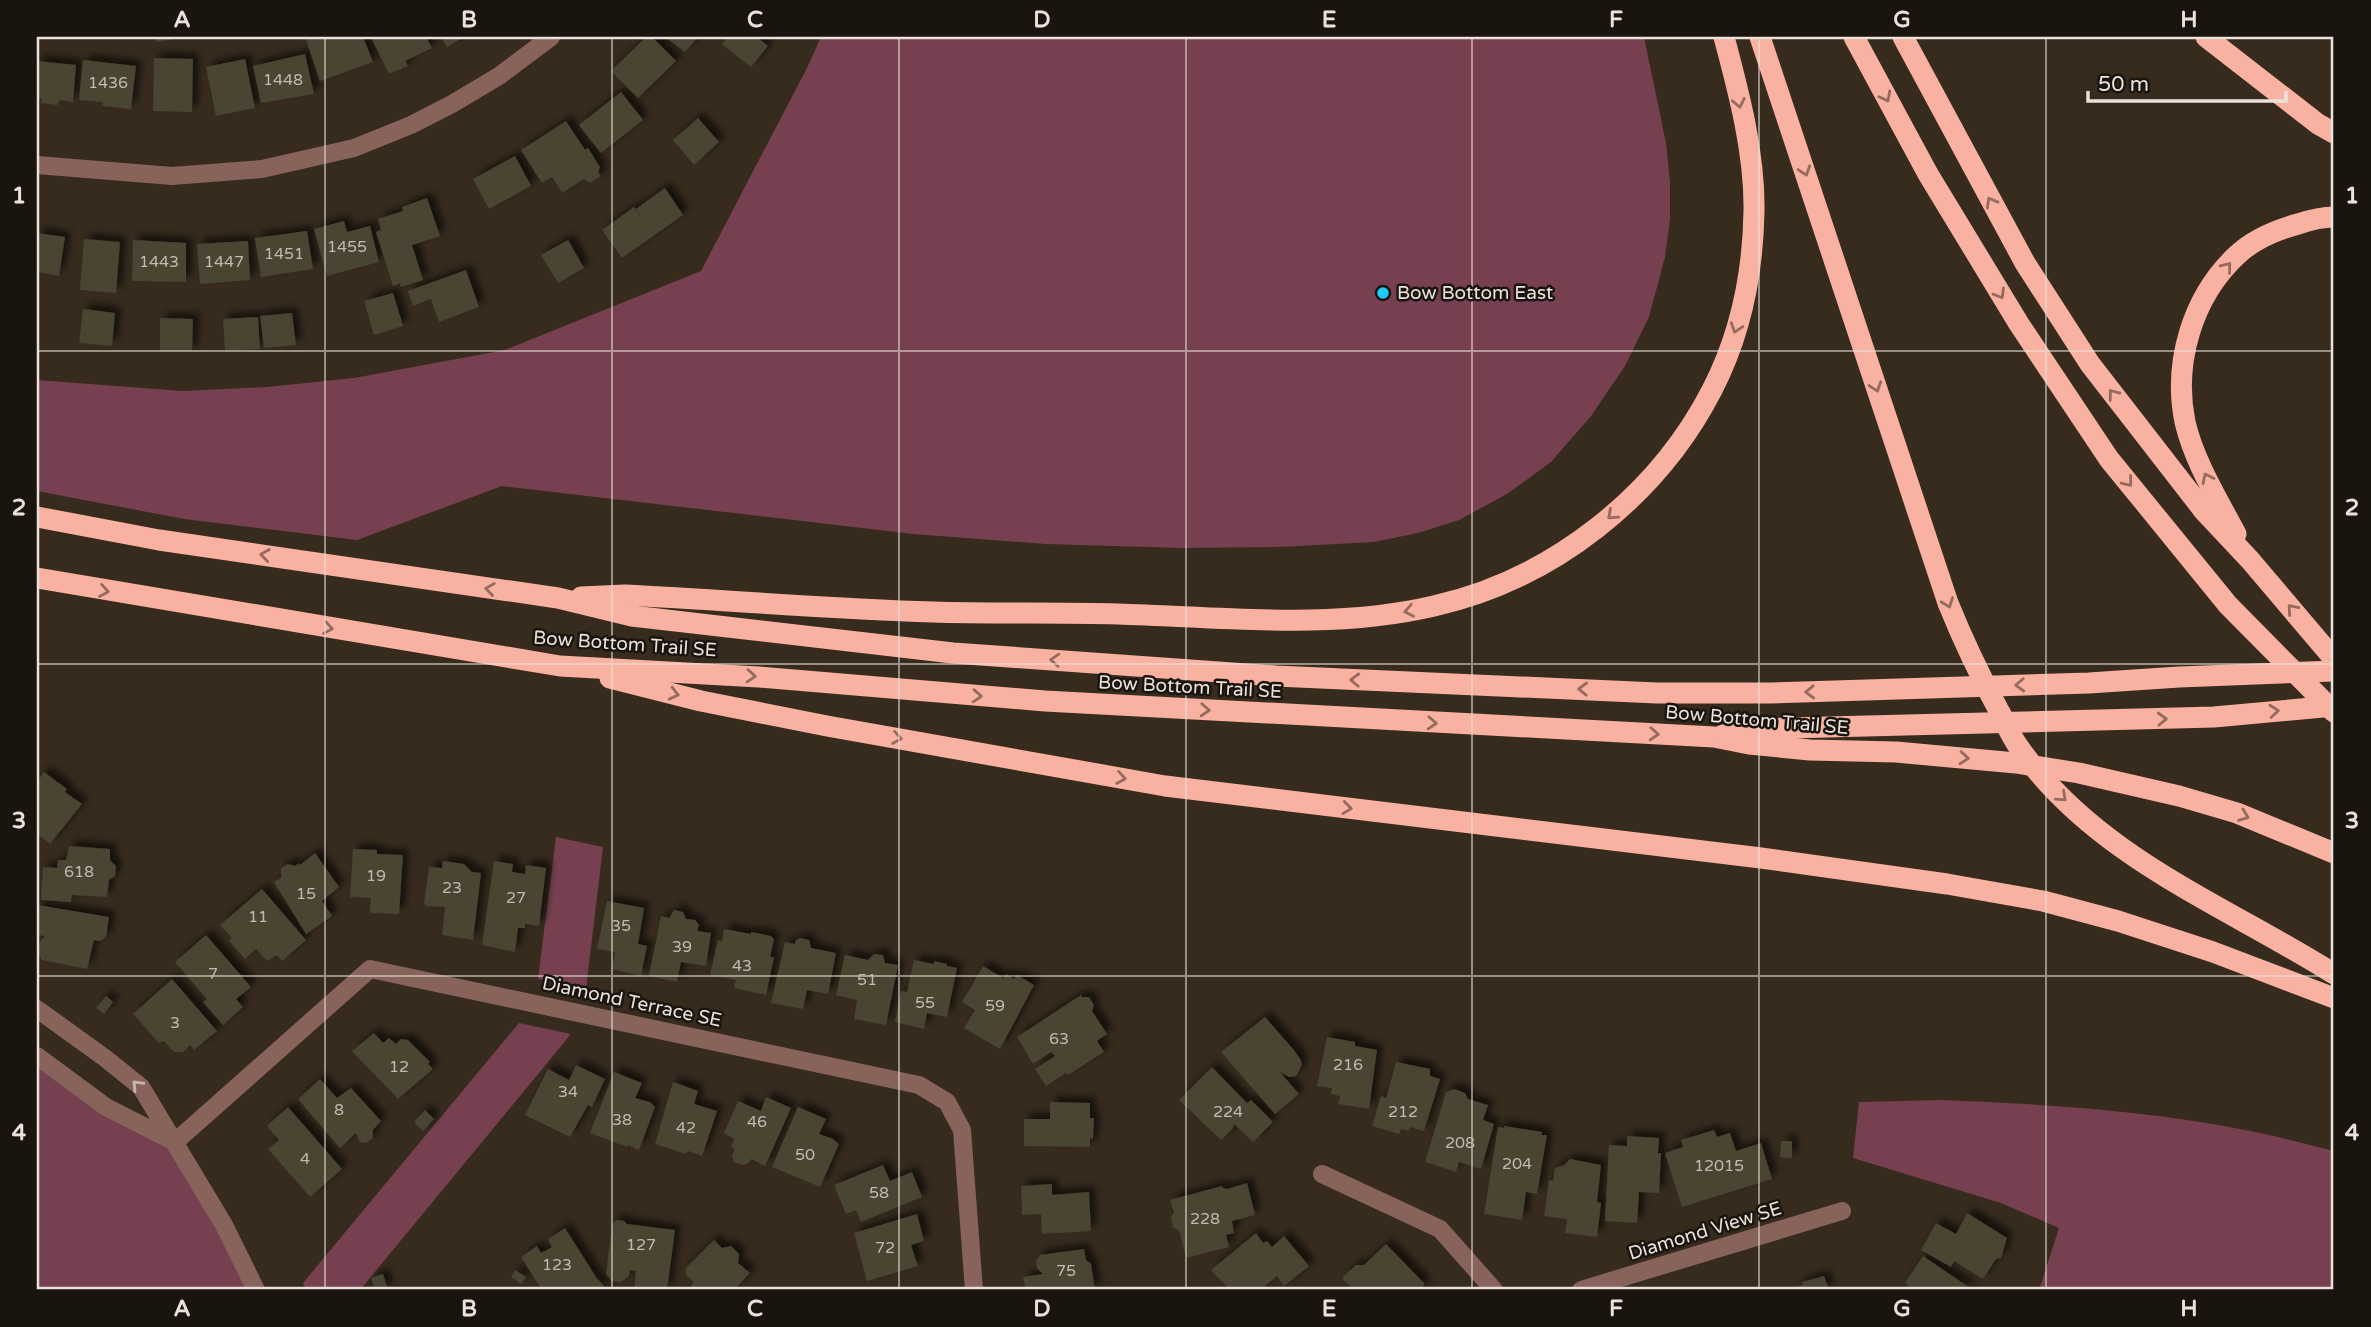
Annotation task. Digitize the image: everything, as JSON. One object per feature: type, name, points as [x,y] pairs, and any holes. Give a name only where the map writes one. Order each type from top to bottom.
[{"type":"highway","points":[[558,598],[625,595],[934,612],[1026,611],[1296,620],[1396,614],[1437,606],[1500,585],[1531,571],[1569,549],[1600,526],[1634,495],[1689,430],[1712,390],[1727,355],[1747,285],[1753,243],[1754,206],[1749,157],[1724,37]]},
{"type":"highway","points":[[1760,37],[1948,603],[1968,653],[2018,746],[2051,787],[2107,837],[2142,863],[2334,974]]},
{"type":"highway","points":[[1854,37],[1928,174],[2019,324],[2109,459],[2228,605],[2334,712]]},
{"type":"highway","points":[[1903,37],[2025,263],[2083,352],[2155,451],[2204,511],[2334,657]]},
{"type":"highway","points":[[2206,37],[2318,124],[2334,133]]},
{"type":"highway","points":[[2250,560],[2200,465],[2185,422],[2180,380],[2188,335],[2203,297],[2237,255],[2274,231],[2322,217],[2334,217]]},
{"type":"highway","name":"Bow Bottom Trail SE","points":[[37,517],[159,540],[558,598],[632,616],[940,651],[1263,675],[1657,692],[1771,693],[2088,683],[2334,671]]},
{"type":"highway","name":"Bow Bottom Trail SE","points":[[37,578],[560,666],[759,677],[1073,703],[1714,737],[1749,744],[1810,750],[1896,752],[2017,763],[2179,796],[2237,813],[2334,853]]},
{"type":"highway","points":[[2179,677],[2334,657]]},
{"type":"highway","points":[[560,666],[701,701],[1165,786],[1761,858],[1947,884],[2043,901],[2118,921],[2213,952],[2334,998]]},
{"type":"highway","points":[[1714,737],[1752,729],[2214,717],[2334,706]]},
{"type":"street","points":[[37,165],[172,176],[262,169],[354,148],[411,125],[452,104],[499,76],[551,37]]},
{"type":"street","name":"Diamond Terrace SE","points":[[175,1142],[370,969],[919,1085],[947,1101],[962,1130],[974,1290]]},
{"type":"street","points":[[37,1009],[106,1058],[141,1087],[224,1225],[256,1290]]},
{"type":"street","points":[[37,1056],[106,1107],[175,1142]]},
{"type":"street","points":[[1322,1174],[1440,1229],[1494,1290]]},
{"type":"street","name":"Diamond View SE","points":[[1581,1290],[1842,1211]]},
{"type":"shaded area","points":[[821,37],[1644,37],[1666,143],[1670,182],[1670,219],[1665,257],[1649,317],[1625,366],[1591,416],[1551,462],[1507,494],[1459,520],[1418,533],[1374,542],[1181,548],[1046,544],[913,534],[502,486],[357,540],[184,519],[37,491],[37,380],[182,391],[267,387],[354,378],[505,350],[701,271]]},
{"type":"shaded area","points":[[556,837],[603,847],[586,989],[538,979]]},
{"type":"shaded area","points":[[519,1023],[571,1034],[360,1290],[306,1290],[303,1283]]},
{"type":"shaded area","points":[[37,1056],[175,1142],[256,1290],[37,1290]]},
{"type":"shaded area","points":[[1942,1100],[2055,1106],[2167,1117],[2252,1131],[2334,1151],[2334,1290],[2039,1290],[2059,1228],[2001,1203],[1853,1158],[1859,1102]]},
{"type":"building","points":[[155,37],[181,37],[182,38],[156,42]]},
{"type":"building","points":[[305,37],[363,37],[373,62],[320,81]]},
{"type":"building","points":[[426,37],[432,48],[405,61],[408,66],[389,74],[372,39]]},
{"type":"building","points":[[441,37],[464,37],[447,47]]},
{"type":"building","points":[[646,37],[652,37],[676,61],[638,98],[611,71]]},
{"type":"building","points":[[666,37],[698,37],[685,52]]},
{"type":"building","points":[[728,37],[757,37],[768,46],[751,67],[722,44]]},
{"type":"building","points":[[305,54],[314,94],[261,103],[253,66]]},
{"type":"building","points":[[154,58],[193,59],[192,112],[153,111]]},
{"type":"building","points":[[245,59],[255,108],[216,116],[206,67]]},
{"type":"building","points":[[83,60],[136,66],[131,109],[102,106],[103,102],[79,100]]},
{"type":"building","points":[[37,61],[76,65],[73,102],[59,100],[58,105],[41,103],[42,99],[37,98]]},
{"type":"building","points":[[621,92],[643,120],[601,153],[579,125]]},
{"type":"building","points":[[698,118],[719,142],[694,165],[673,140]]},
{"type":"building","points":[[566,121],[585,150],[588,148],[600,167],[598,172],[601,176],[590,183],[584,179],[562,193],[552,177],[542,183],[521,150]]},
{"type":"building","points":[[515,156],[531,186],[489,209],[473,179]]},
{"type":"building","points":[[665,188],[683,215],[622,258],[602,230],[634,207],[645,223],[636,209]]},
{"type":"building","points":[[427,198],[440,236],[412,245],[423,280],[401,287],[400,283],[393,286],[376,232],[381,230],[378,219],[403,211],[402,207]]},
{"type":"building","points":[[344,221],[347,232],[370,226],[379,262],[327,276],[314,229]]},
{"type":"building","points":[[307,231],[313,269],[261,277],[255,238]]},
{"type":"building","points":[[37,233],[65,237],[59,276],[37,272]]},
{"type":"building","points":[[84,239],[120,242],[116,293],[80,290]]},
{"type":"building","points":[[133,240],[186,243],[186,282],[132,281]]},
{"type":"building","points":[[568,240],[584,268],[558,283],[541,255]]},
{"type":"building","points":[[248,241],[250,280],[200,284],[197,244]]},
{"type":"building","points":[[466,270],[479,307],[439,322],[431,299],[413,306],[408,291]]},
{"type":"building","points":[[393,293],[403,326],[374,335],[364,301]]},
{"type":"building","points":[[83,309],[115,313],[112,346],[79,343]]},
{"type":"building","points":[[292,313],[296,345],[264,348],[260,316]]},
{"type":"building","points":[[258,317],[260,349],[225,351],[223,319]]},
{"type":"building","points":[[160,318],[193,319],[192,351],[160,351]]},
{"type":"building","points":[[44,772],[82,804],[50,844],[37,834],[37,782]]},
{"type":"building","points":[[69,846],[110,849],[110,860],[116,866],[115,876],[109,880],[107,897],[72,895],[71,902],[41,900],[43,867],[57,868],[58,860],[66,860]]},
{"type":"building","points":[[353,849],[377,850],[377,854],[403,855],[399,914],[370,913],[371,898],[350,897]]},
{"type":"building","points":[[315,853],[339,887],[322,901],[332,916],[306,934],[274,882],[281,878],[281,868],[288,864],[300,865]]},
{"type":"building","points":[[443,861],[464,864],[472,872],[481,873],[473,940],[442,935],[445,907],[426,906],[424,903],[429,867],[442,868]]},
{"type":"building","points":[[494,861],[513,864],[512,872],[525,874],[526,865],[546,868],[539,926],[525,924],[525,928],[518,928],[515,952],[482,945]]},
{"type":"building","points":[[262,889],[306,940],[282,961],[277,955],[267,961],[256,949],[245,959],[229,941],[232,938],[220,925]]},
{"type":"building","points":[[607,901],[644,908],[638,944],[647,946],[641,976],[612,969],[615,952],[597,949]]},
{"type":"building","points":[[37,905],[109,917],[106,937],[100,941],[94,940],[87,969],[42,960],[38,952],[39,943],[45,936],[37,935]]},
{"type":"building","points":[[674,910],[683,912],[686,919],[695,920],[699,925],[697,931],[711,933],[706,966],[681,962],[677,982],[649,976],[661,916],[669,918]]},
{"type":"building","points":[[724,929],[771,936],[774,939],[770,957],[774,957],[766,995],[734,988],[736,980],[710,975],[718,940],[722,941]]},
{"type":"building","points":[[206,935],[251,987],[236,999],[243,1007],[223,1025],[203,1002],[207,999],[175,962]]},
{"type":"building","points":[[800,938],[809,940],[811,948],[836,953],[828,994],[807,990],[803,1009],[771,1003],[785,942],[795,944]]},
{"type":"building","points":[[874,954],[883,955],[885,963],[898,965],[886,1025],[854,1019],[857,1000],[836,995],[845,955],[868,960]]},
{"type":"building","points":[[914,960],[934,964],[934,961],[957,968],[947,1017],[927,1013],[924,1029],[895,1022],[901,991],[907,992]]},
{"type":"building","points":[[983,966],[1003,978],[1006,974],[1014,979],[1017,975],[1034,985],[1000,1049],[964,1028],[975,1010],[962,1002]]},
{"type":"building","points":[[172,979],[217,1031],[194,1050],[190,1045],[183,1052],[174,1052],[164,1041],[159,1043],[133,1014]]},
{"type":"building","points":[[1081,995],[1089,997],[1094,1005],[1092,1011],[1107,1034],[1097,1041],[1104,1052],[1046,1086],[1035,1069],[1055,1056],[1051,1052],[1033,1064],[1017,1037]]},
{"type":"building","points":[[106,996],[113,1002],[104,1014],[96,1008]]},
{"type":"building","points":[[1265,1017],[1293,1049],[1302,1065],[1296,1076],[1289,1077],[1280,1072],[1299,1094],[1275,1114],[1221,1052]]},
{"type":"building","points":[[374,1033],[383,1043],[389,1038],[396,1044],[401,1039],[408,1040],[430,1062],[428,1064],[433,1069],[398,1099],[352,1051]]},
{"type":"building","points":[[1327,1037],[1355,1042],[1355,1046],[1377,1050],[1369,1109],[1338,1104],[1340,1096],[1331,1094],[1332,1088],[1317,1086]]},
{"type":"building","points":[[1396,1062],[1430,1069],[1430,1076],[1440,1079],[1424,1131],[1410,1127],[1409,1131],[1401,1129],[1399,1134],[1372,1126],[1381,1096],[1386,1098]]},
{"type":"building","points":[[576,1065],[605,1079],[592,1107],[588,1105],[570,1137],[525,1115],[548,1069],[569,1080]]},
{"type":"building","points":[[1212,1067],[1247,1103],[1251,1100],[1273,1122],[1253,1142],[1234,1124],[1221,1140],[1179,1100]]},
{"type":"building","points":[[614,1072],[642,1083],[635,1098],[650,1102],[655,1107],[639,1150],[590,1133]]},
{"type":"building","points":[[320,1079],[337,1098],[351,1088],[381,1121],[373,1130],[373,1138],[366,1143],[360,1142],[356,1133],[340,1148],[298,1099]]},
{"type":"building","points":[[673,1082],[698,1091],[694,1104],[717,1111],[702,1156],[655,1144]]},
{"type":"building","points":[[1454,1089],[1465,1093],[1468,1099],[1488,1105],[1483,1120],[1494,1124],[1481,1169],[1459,1162],[1456,1172],[1425,1162],[1446,1092]]},
{"type":"building","points":[[766,1097],[791,1108],[765,1166],[751,1159],[743,1165],[734,1162],[732,1155],[735,1149],[731,1147],[734,1139],[724,1133],[738,1101],[761,1111]]},
{"type":"building","points":[[1050,1102],[1090,1103],[1090,1118],[1094,1118],[1090,1147],[1024,1146],[1024,1119],[1050,1119]]},
{"type":"building","points":[[288,1107],[342,1169],[310,1197],[268,1149],[279,1140],[267,1126]]},
{"type":"building","points":[[798,1107],[826,1119],[819,1134],[839,1144],[820,1187],[772,1167]]},
{"type":"building","points":[[425,1110],[434,1119],[423,1131],[414,1122]]},
{"type":"building","points":[[1498,1127],[1547,1135],[1537,1194],[1526,1192],[1522,1220],[1484,1214]]},
{"type":"building","points":[[1714,1130],[1717,1137],[1730,1133],[1736,1151],[1761,1143],[1772,1179],[1682,1207],[1665,1153],[1683,1147],[1681,1140]]},
{"type":"building","points":[[1627,1136],[1659,1138],[1659,1193],[1639,1192],[1637,1223],[1605,1221],[1609,1145],[1627,1146]]},
{"type":"building","points":[[1781,1141],[1792,1141],[1792,1158],[1780,1157]]},
{"type":"building","points":[[1570,1159],[1601,1165],[1597,1202],[1601,1203],[1597,1237],[1565,1233],[1567,1219],[1544,1216],[1549,1180],[1553,1181],[1555,1168]]},
{"type":"building","points":[[883,1165],[890,1181],[912,1172],[922,1197],[861,1222],[856,1210],[846,1214],[834,1185]]},
{"type":"building","points":[[1247,1183],[1255,1215],[1232,1221],[1234,1233],[1226,1235],[1229,1247],[1186,1258],[1179,1230],[1173,1228],[1171,1217],[1174,1212],[1170,1200],[1222,1186],[1227,1189]]},
{"type":"building","points":[[1052,1184],[1052,1195],[1089,1192],[1091,1231],[1042,1234],[1041,1214],[1022,1215],[1021,1186]]},
{"type":"building","points":[[1967,1213],[2007,1238],[2001,1258],[1996,1259],[1983,1279],[1954,1261],[1951,1267],[1921,1250],[1936,1223],[1956,1234]]},
{"type":"building","points":[[917,1214],[924,1241],[911,1245],[918,1266],[867,1281],[854,1233]]},
{"type":"building","points":[[617,1220],[627,1224],[675,1230],[667,1290],[634,1290],[636,1271],[630,1270],[629,1276],[621,1282],[612,1281],[606,1274],[612,1224]]},
{"type":"building","points":[[565,1228],[607,1290],[542,1290],[521,1257],[537,1246],[541,1253],[552,1247],[548,1239]]},
{"type":"building","points":[[1256,1233],[1263,1243],[1267,1241],[1272,1247],[1284,1236],[1309,1266],[1284,1286],[1277,1276],[1260,1290],[1230,1290],[1211,1270]]},
{"type":"building","points":[[714,1240],[722,1248],[731,1246],[739,1254],[738,1263],[750,1273],[734,1290],[691,1290],[689,1288],[694,1282],[686,1275],[686,1268]]},
{"type":"building","points":[[1386,1244],[1424,1283],[1423,1290],[1354,1290],[1342,1278],[1356,1265],[1364,1265]]},
{"type":"building","points":[[1084,1249],[1086,1260],[1091,1264],[1095,1290],[1026,1290],[1023,1277],[1043,1274],[1037,1268],[1036,1261],[1040,1255]]},
{"type":"building","points":[[1923,1256],[1973,1290],[1909,1290],[1910,1287],[1905,1283]]},
{"type":"building","points":[[515,1270],[526,1277],[521,1284],[511,1277]]},
{"type":"building","points":[[383,1274],[388,1290],[361,1290],[374,1286],[371,1278]]},
{"type":"building","points":[[1824,1276],[1829,1290],[1796,1290],[1795,1287],[1803,1285],[1802,1282]]},
{"type":"place","name":"Bow Bottom East","points":[[1383,293]]}]
